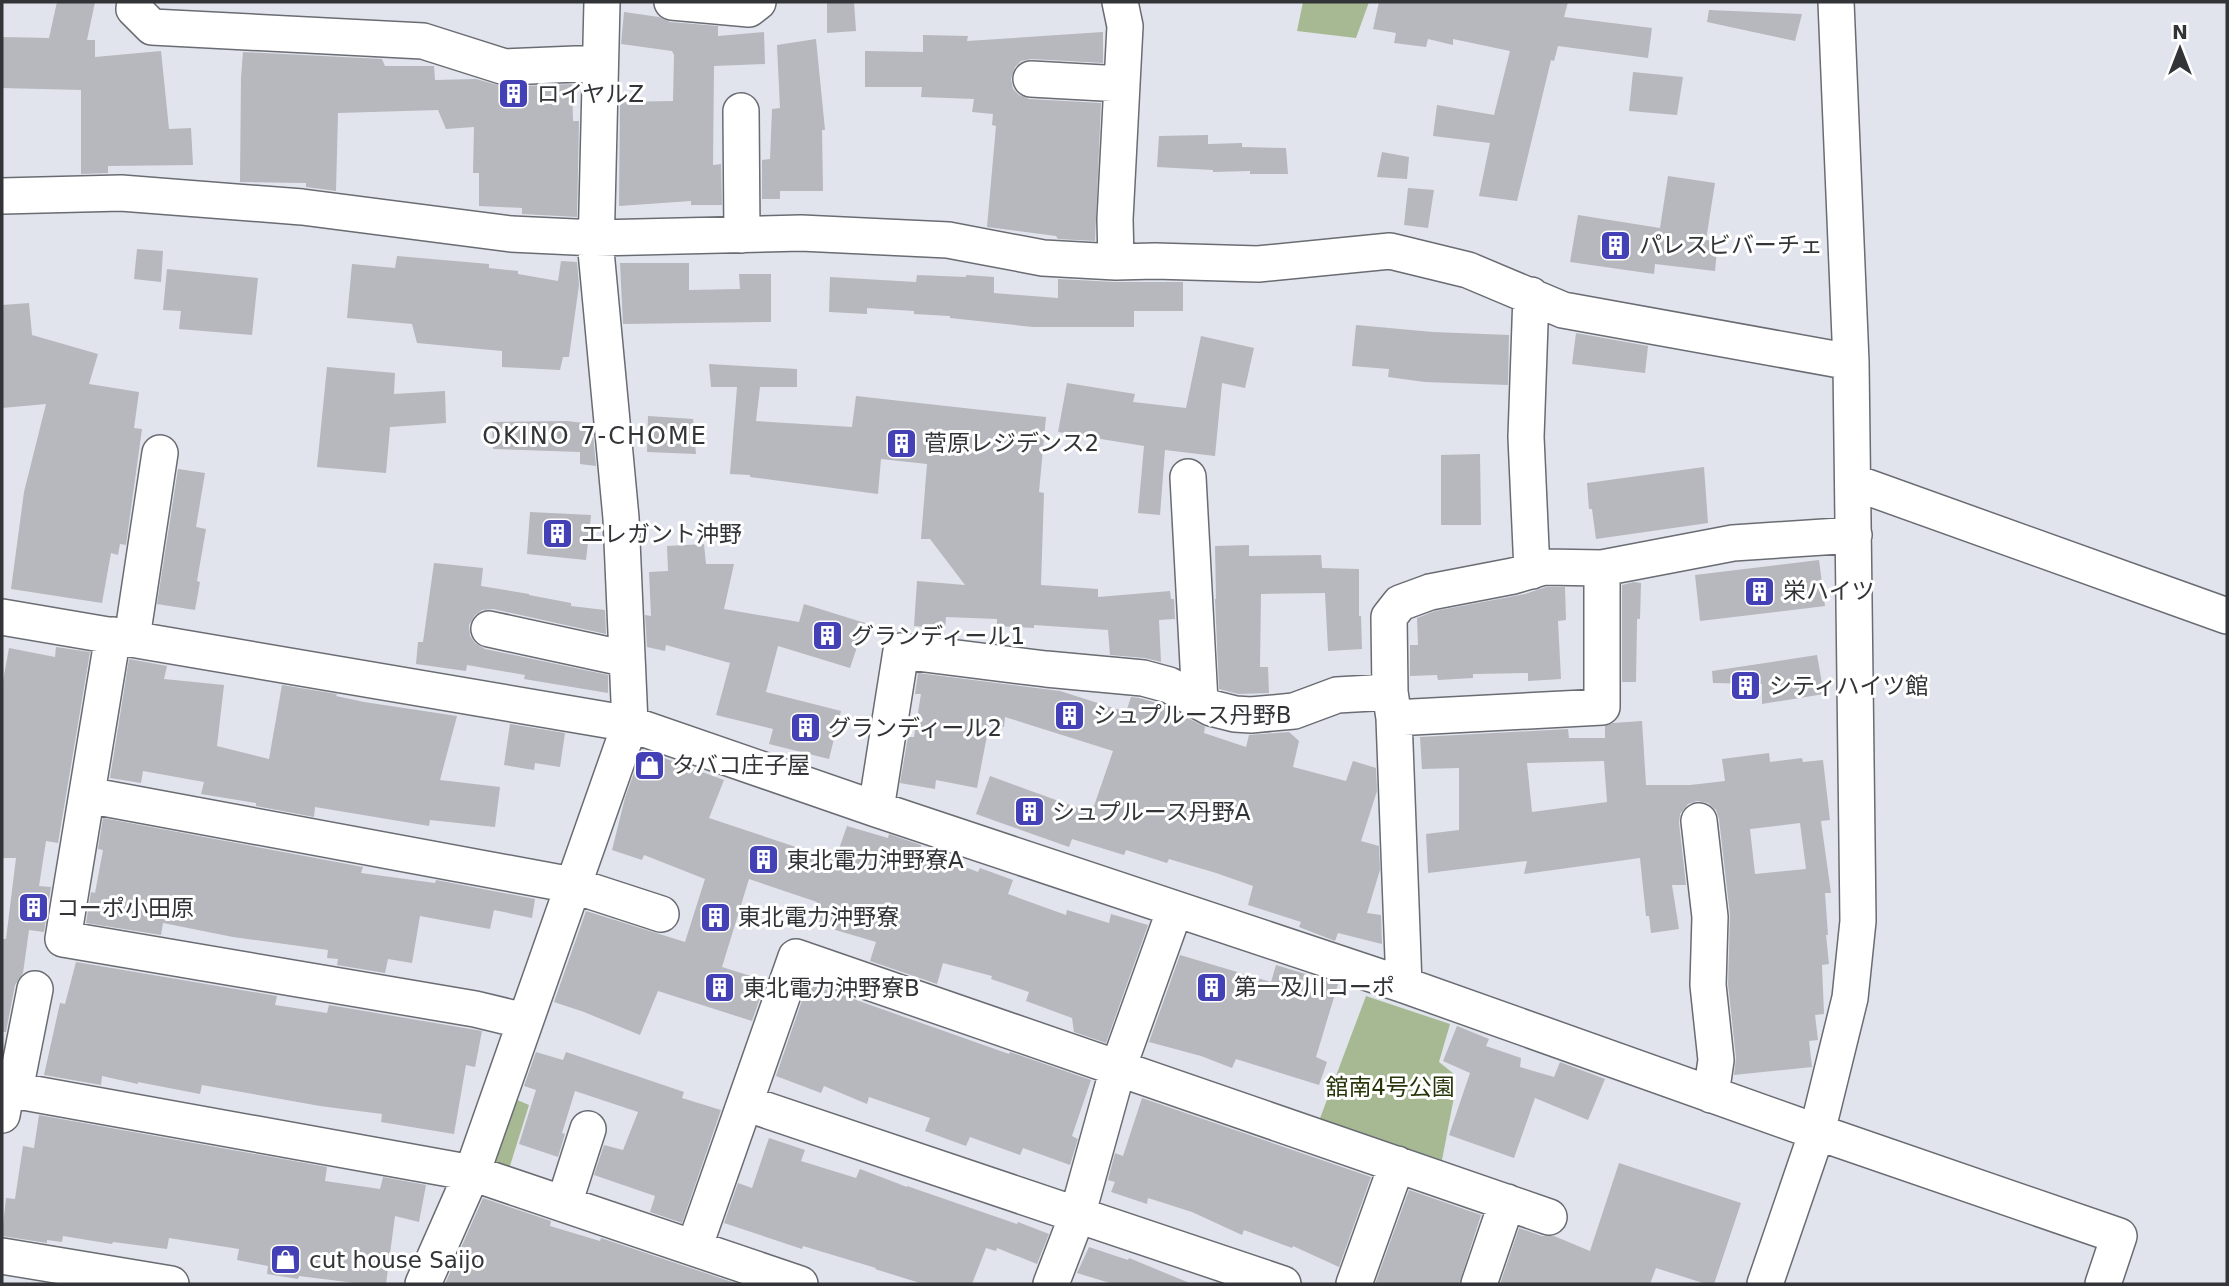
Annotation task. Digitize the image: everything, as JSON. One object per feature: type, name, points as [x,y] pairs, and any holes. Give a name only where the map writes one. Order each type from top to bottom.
[{"type":"street","points":[[135,2],[134,9],[152,27],[233,16],[423,41],[505,67],[600,63]]},
{"type":"street","points":[[423,1284],[471,1173],[630,724],[621,518],[596,238],[602,2]]},
{"type":"street","points":[[672,2],[749,9],[758,2]]},
{"type":"street","points":[[1116,262],[1115,219],[1125,26],[1120,2]]},
{"type":"street","points":[[1765,1284],[1817,1132],[1850,998],[1858,921],[1851,362],[1836,2]]},
{"type":"street","points":[[1031,79],[1122,84]]},
{"type":"street","points":[[741,111],[742,234]]},
{"type":"street","points":[[2,196],[121,193],[302,207],[512,234],[596,238],[801,233],[948,240],[1043,258],[1116,262],[1258,264],[1390,251],[1468,270],[1563,310],[1851,362]]},
{"type":"street","points":[[1531,295],[1526,437],[1532,571]]},
{"type":"street","points":[[160,453],[123,637],[87,795],[63,939],[475,1009],[525,1021]]},
{"type":"street","points":[[1188,477],[1200,702]]},
{"type":"street","points":[[1853,482],[2227,616]]},
{"type":"street","points":[[1404,985],[1390,617],[1400,603],[1430,592],[1544,568],[1602,568],[1733,543],[1854,535]]},
{"type":"street","points":[[876,809],[901,651],[1143,678],[1169,685],[1212,708],[1235,714],[1294,711],[1337,695],[1392,705],[1602,707],[1602,568]]},
{"type":"street","points":[[2,617],[630,724],[1404,985],[2119,1236],[2103,1284]]},
{"type":"street","points":[[489,629],[628,659]]},
{"type":"street","points":[[87,795],[572,885],[661,914]]},
{"type":"street","points":[[1699,821],[1710,917],[1708,985],[1716,1060],[1711,1094]]},
{"type":"street","points":[[1051,1284],[1077,1216],[1118,1068],[1175,909]]},
{"type":"street","points":[[694,1248],[796,957],[1549,1217]]},
{"type":"street","points":[[35,989],[8,1103],[471,1173],[800,1284]]},
{"type":"street","points":[[745,1103],[1283,1284]]},
{"type":"street","points":[[564,1204],[588,1129]]},
{"type":"street","points":[[1354,1284],[1397,1164]]},
{"type":"street","points":[[1479,1284],[1507,1202]]},
{"type":"street","points":[[2,1256],[170,1284]]},
{"type":"green space","points":[[1303,2],[1369,2],[1356,38],[1297,31]]},
{"type":"green space","name":"舘南4号公園","points":[[1366,996],[1450,1024],[1439,1062],[1454,1074],[1454,1097],[1442,1160],[1319,1121]]},
{"type":"green space","points":[[508,1096],[529,1105],[509,1169],[485,1160]]},
{"type":"building","points":[[57,2],[95,2],[87,40],[95,40],[95,57],[161,51],[169,129],[191,128],[193,165],[108,166],[108,173],[81,174],[81,90],[2,88],[2,37],[49,38]]},
{"type":"building","points":[[827,2],[854,2],[856,31],[827,33]]},
{"type":"building","points":[[1379,2],[1568,2],[1564,17],[1652,28],[1648,58],[1558,46],[1554,61],[1551,60],[1517,201],[1479,196],[1490,143],[1433,136],[1437,105],[1494,115],[1510,51],[1453,39],[1453,45],[1428,39],[1426,47],[1394,43],[1396,33],[1373,29]]},
{"type":"building","points":[[1709,10],[1802,14],[1795,41],[1707,22]]},
{"type":"building","points":[[624,12],[659,17],[670,22],[718,26],[718,36],[764,32],[765,64],[714,66],[713,165],[721,164],[722,205],[691,205],[691,201],[619,206],[620,102],[673,101],[672,51],[621,44]]},
{"type":"building","points":[[1103,32],[1103,63],[1031,59],[1021,61],[1015,67],[1011,79],[1013,89],[1029,99],[1101,103],[1095,241],[1058,239],[1056,236],[987,227],[996,126],[992,125],[993,114],[972,112],[974,99],[921,97],[922,87],[865,87],[865,51],[923,52],[923,35],[968,36],[967,41]]},
{"type":"building","points":[[816,39],[825,130],[822,130],[823,191],[780,191],[780,199],[762,199],[762,160],[770,159],[772,109],[780,108],[777,45]]},
{"type":"building","points":[[243,52],[382,59],[385,66],[434,66],[435,80],[476,79],[505,87],[572,84],[573,121],[579,121],[577,217],[522,214],[522,208],[479,206],[479,173],[473,173],[474,127],[446,129],[438,110],[338,113],[336,191],[306,187],[306,183],[240,182]]},
{"type":"building","points":[[1633,72],[1683,77],[1677,115],[1629,111]]},
{"type":"building","points":[[1208,135],[1208,144],[1242,143],[1242,147],[1286,148],[1288,174],[1157,167],[1159,136]]},
{"type":"building","points":[[1382,152],[1409,157],[1407,179],[1377,177]]},
{"type":"building","points":[[1668,176],[1715,183],[1706,240],[1718,241],[1715,271],[1655,264],[1654,274],[1570,262],[1578,215],[1660,228]]},
{"type":"building","points":[[1408,188],[1434,190],[1428,228],[1404,225]]},
{"type":"building","points":[[137,249],[163,251],[161,282],[134,279]]},
{"type":"building","points":[[397,256],[489,264],[489,268],[518,271],[518,274],[558,281],[561,261],[577,262],[579,285],[569,357],[563,357],[560,370],[502,367],[502,351],[417,343],[412,324],[347,318],[352,264],[395,268]]},
{"type":"building","points":[[620,263],[689,263],[689,290],[740,289],[739,274],[771,274],[771,322],[623,324]]},
{"type":"building","points":[[167,269],[258,278],[252,335],[179,329],[181,311],[163,310]]},
{"type":"building","points":[[917,275],[994,277],[994,293],[1058,298],[1058,279],[1183,282],[1183,311],[1134,311],[1134,327],[1033,327],[914,314],[914,311],[867,308],[867,314],[829,312],[830,277],[916,282]]},
{"type":"building","points":[[29,303],[32,335],[98,354],[89,384],[139,392],[134,428],[142,429],[126,545],[120,544],[118,555],[111,553],[102,603],[11,589],[24,492],[46,404],[2,408],[2,305]]},
{"type":"building","points":[[1356,325],[1509,335],[1508,385],[1425,382],[1388,377],[1389,369],[1352,366]]},
{"type":"building","points":[[1576,333],[1648,346],[1645,373],[1572,364]]},
{"type":"building","points":[[1201,336],[1254,348],[1245,388],[1222,383],[1215,456],[1165,450],[1160,515],[1138,513],[1144,446],[1058,432],[1067,383],[1135,394],[1133,402],[1186,408]]},
{"type":"building","points":[[709,364],[797,369],[797,387],[760,387],[756,421],[852,427],[856,396],[1046,417],[1039,492],[1044,493],[1041,585],[1098,589],[1098,597],[1170,591],[1171,599],[1174,599],[1175,619],[1159,620],[1161,662],[1110,655],[1108,630],[1034,625],[1034,628],[997,626],[997,619],[946,617],[945,629],[914,626],[917,581],[965,585],[930,539],[921,539],[927,464],[881,459],[878,494],[730,474],[737,387],[711,387]]},
{"type":"building","points":[[327,367],[395,373],[394,394],[445,391],[446,423],[390,427],[386,473],[317,467]]},
{"type":"building","points":[[648,416],[693,419],[696,454],[647,452]]},
{"type":"building","points":[[567,421],[592,424],[596,466],[580,464],[580,452],[493,449],[492,422]]},
{"type":"building","points":[[1480,454],[1481,525],[1441,525],[1441,455]]},
{"type":"building","points":[[1704,467],[1708,523],[1596,539],[1592,509],[1589,509],[1587,483]]},
{"type":"building","points":[[178,469],[205,473],[196,527],[206,529],[195,610],[157,604]]},
{"type":"building","name":"エレガント沖野","points":[[530,512],[591,515],[586,560],[527,554]]},
{"type":"building","points":[[704,544],[706,564],[734,564],[724,609],[799,622],[804,604],[865,623],[850,668],[778,646],[766,692],[841,711],[829,759],[769,744],[773,729],[716,715],[730,663],[666,645],[665,651],[647,647],[645,615],[651,616],[649,572],[668,571],[667,546]]},
{"type":"building","points":[[1249,545],[1249,556],[1321,555],[1322,568],[1359,569],[1362,649],[1328,651],[1325,593],[1261,594],[1260,667],[1268,667],[1269,693],[1238,694],[1219,689],[1215,546]]},
{"type":"building","name":"栄ハイツ","points":[[1819,560],[1825,606],[1700,621],[1695,575]]},
{"type":"building","points":[[434,563],[483,568],[481,586],[571,603],[571,606],[605,610],[606,634],[493,609],[482,610],[469,625],[470,636],[485,649],[608,675],[608,693],[524,679],[525,675],[467,665],[466,671],[416,664],[418,642],[423,642]]},
{"type":"building","points":[[1641,583],[1640,619],[1637,619],[1636,682],[1622,682],[1622,585]]},
{"type":"building","points":[[1546,587],[1565,587],[1566,620],[1558,621],[1561,679],[1528,681],[1528,673],[1473,674],[1473,678],[1438,680],[1437,675],[1410,676],[1410,645],[1418,645],[1417,618],[1435,611],[1525,594]]},
{"type":"building","points":[[56,647],[90,652],[58,843],[46,841],[39,886],[51,887],[44,932],[29,930],[23,973],[15,985],[6,1032],[2,1032],[2,939],[6,939],[16,858],[2,858],[2,686],[9,648],[55,657]]},
{"type":"building","points":[[1817,655],[1824,694],[1762,704],[1762,684],[1713,683],[1712,671]]},
{"type":"building","points":[[129,659],[167,666],[164,679],[224,685],[217,746],[269,759],[282,685],[337,694],[336,696],[364,702],[457,716],[440,780],[500,787],[495,827],[430,820],[429,826],[315,807],[314,817],[256,806],[256,803],[201,794],[204,782],[143,771],[141,783],[110,778]]},
{"type":"building","points":[[918,673],[1060,691],[1126,712],[1131,697],[1139,698],[1161,704],[1205,727],[1204,733],[1246,747],[1249,735],[1289,732],[1299,741],[1293,767],[1346,781],[1353,761],[1376,768],[1377,791],[1361,841],[1379,846],[1380,870],[1367,913],[1381,915],[1382,944],[1338,933],[1335,941],[1299,927],[1301,922],[1248,905],[1253,886],[1216,873],[1169,859],[1167,863],[1126,850],[1124,855],[1072,839],[1069,847],[976,814],[990,776],[1089,812],[1091,805],[1094,806],[1113,751],[1005,717],[1004,727],[989,725],[977,788],[936,780],[935,789],[900,783],[908,737],[914,737],[921,694],[915,694]]},
{"type":"building","points":[[1642,721],[1646,785],[1690,785],[1725,781],[1722,759],[1769,753],[1770,762],[1802,758],[1803,762],[1823,760],[1830,820],[1821,821],[1831,893],[1825,893],[1829,964],[1822,965],[1824,1014],[1815,1015],[1818,1040],[1809,1041],[1812,1067],[1734,1075],[1736,1058],[1728,984],[1730,915],[1719,819],[1716,810],[1708,803],[1697,801],[1688,804],[1680,814],[1686,885],[1672,885],[1679,929],[1651,933],[1649,916],[1646,916],[1640,858],[1524,874],[1527,861],[1428,873],[1426,834],[1459,830],[1459,768],[1422,769],[1420,737],[1568,729],[1569,738],[1605,738],[1605,726]],"holes":[[[1604,761],[1607,802],[1532,812],[1527,763]],[[1800,823],[1806,869],[1755,874],[1750,829]]]},
{"type":"building","points":[[510,724],[565,733],[560,767],[535,763],[534,770],[504,765]]},
{"type":"building","points":[[642,750],[724,780],[709,818],[835,860],[847,826],[888,838],[889,834],[921,845],[920,850],[978,872],[980,868],[1013,880],[1008,894],[1066,915],[1067,910],[1109,923],[1111,914],[1148,925],[1106,1043],[1074,1032],[1072,1018],[1026,1001],[1029,992],[991,979],[992,976],[943,963],[937,984],[870,961],[876,942],[812,923],[817,902],[749,879],[722,967],[766,981],[752,1021],[658,991],[640,1035],[554,1002],[586,911],[685,942],[705,879],[644,855],[642,860],[612,850],[625,798]]},
{"type":"building","points":[[103,818],[363,867],[361,873],[435,883],[436,880],[535,899],[532,918],[494,910],[490,929],[420,916],[412,963],[388,959],[385,973],[337,965],[338,959],[327,958],[328,950],[233,937],[163,923],[161,935],[86,923],[91,892],[95,893],[103,850],[98,849]]},
{"type":"building","points":[[1180,955],[1271,982],[1276,965],[1338,984],[1316,1057],[1327,1062],[1319,1085],[1236,1059],[1232,1068],[1201,1056],[1149,1042]]},
{"type":"building","points":[[76,962],[277,996],[275,1005],[327,1013],[329,1005],[482,1031],[475,1067],[466,1065],[454,1134],[381,1122],[382,1114],[202,1085],[200,1094],[102,1076],[101,1085],[44,1075],[60,1003],[65,1004]]},
{"type":"building","points":[[808,983],[1091,1080],[1072,1136],[1078,1139],[1070,1165],[1023,1148],[1020,1155],[970,1137],[966,1146],[925,1131],[930,1118],[869,1097],[867,1104],[824,1086],[821,1093],[776,1076]]},
{"type":"building","points":[[1457,1026],[1489,1039],[1486,1046],[1521,1058],[1520,1067],[1554,1077],[1560,1062],[1605,1079],[1588,1120],[1535,1098],[1514,1158],[1449,1135],[1470,1073],[1443,1061]]},
{"type":"building","points":[[536,1052],[563,1060],[566,1052],[684,1092],[682,1098],[721,1110],[682,1223],[650,1212],[655,1196],[594,1175],[604,1145],[623,1150],[638,1112],[575,1091],[562,1133],[565,1134],[558,1157],[519,1144],[536,1090],[524,1086]]},
{"type":"building","points":[[1142,1098],[1371,1177],[1339,1267],[1293,1246],[1292,1248],[1244,1230],[1242,1235],[1192,1212],[1148,1198],[1147,1204],[1111,1192],[1115,1182],[1108,1180],[1115,1153],[1123,1156]]},
{"type":"building","points":[[39,1115],[327,1167],[325,1181],[380,1189],[383,1177],[426,1185],[419,1222],[395,1216],[386,1284],[363,1284],[299,1276],[298,1279],[267,1274],[268,1266],[237,1260],[239,1249],[169,1238],[167,1249],[63,1236],[62,1242],[47,1240],[47,1243],[2,1236],[6,1198],[15,1199],[23,1146],[34,1148]]},
{"type":"building","points":[[769,1138],[805,1150],[801,1161],[856,1178],[860,1169],[1049,1234],[1037,1264],[997,1248],[996,1251],[986,1248],[972,1284],[923,1284],[724,1223],[738,1183],[752,1188]]},
{"type":"building","points":[[1619,1163],[1741,1203],[1714,1284],[1706,1284],[1656,1268],[1650,1284],[1500,1284],[1519,1228],[1542,1236],[1554,1236],[1590,1251]]},
{"type":"building","points":[[1409,1190],[1481,1215],[1459,1284],[1375,1284]]},
{"type":"building","points":[[483,1198],[551,1221],[550,1226],[600,1241],[601,1238],[738,1284],[445,1284]]},
{"type":"building","points":[[1089,1247],[1128,1260],[1129,1258],[1192,1284],[1113,1284],[1077,1273]]},
{"type":"place","name":"ロイヤルZ","points":[[514,94]]},
{"type":"place","name":"パレスビバーチェ","points":[[1616,245]]},
{"type":"place","name":"菅原レジデンス2","points":[[901,443]]},
{"type":"place","name":"エレガント沖野","points":[[558,534]]},
{"type":"place","name":"栄ハイツ","points":[[1760,591]]},
{"type":"place","name":"グランディール1","points":[[828,636]]},
{"type":"place","name":"シティハイツ館","points":[[1746,686]]},
{"type":"place","name":"シュプルース丹野B","points":[[1070,715]]},
{"type":"place","name":"グランディール2","points":[[805,728]]},
{"type":"place","name":"タバコ庄子屋","points":[[649,765]]},
{"type":"place","name":"シュプルース丹野A","points":[[1029,812]]},
{"type":"place","name":"東北電力沖野寮A","points":[[764,860]]},
{"type":"place","name":"コーポ小田原","points":[[33,908]]},
{"type":"place","name":"東北電力沖野寮","points":[[715,917]]},
{"type":"place","name":"第一及川コーポ","points":[[1211,987]]},
{"type":"place","name":"東北電力沖野寮B","points":[[720,988]]},
{"type":"place","name":"cut house Saijo","points":[[286,1260]]},
{"type":"district","name":"OKINO 7-CHOME","points":[[595,436]]}]
